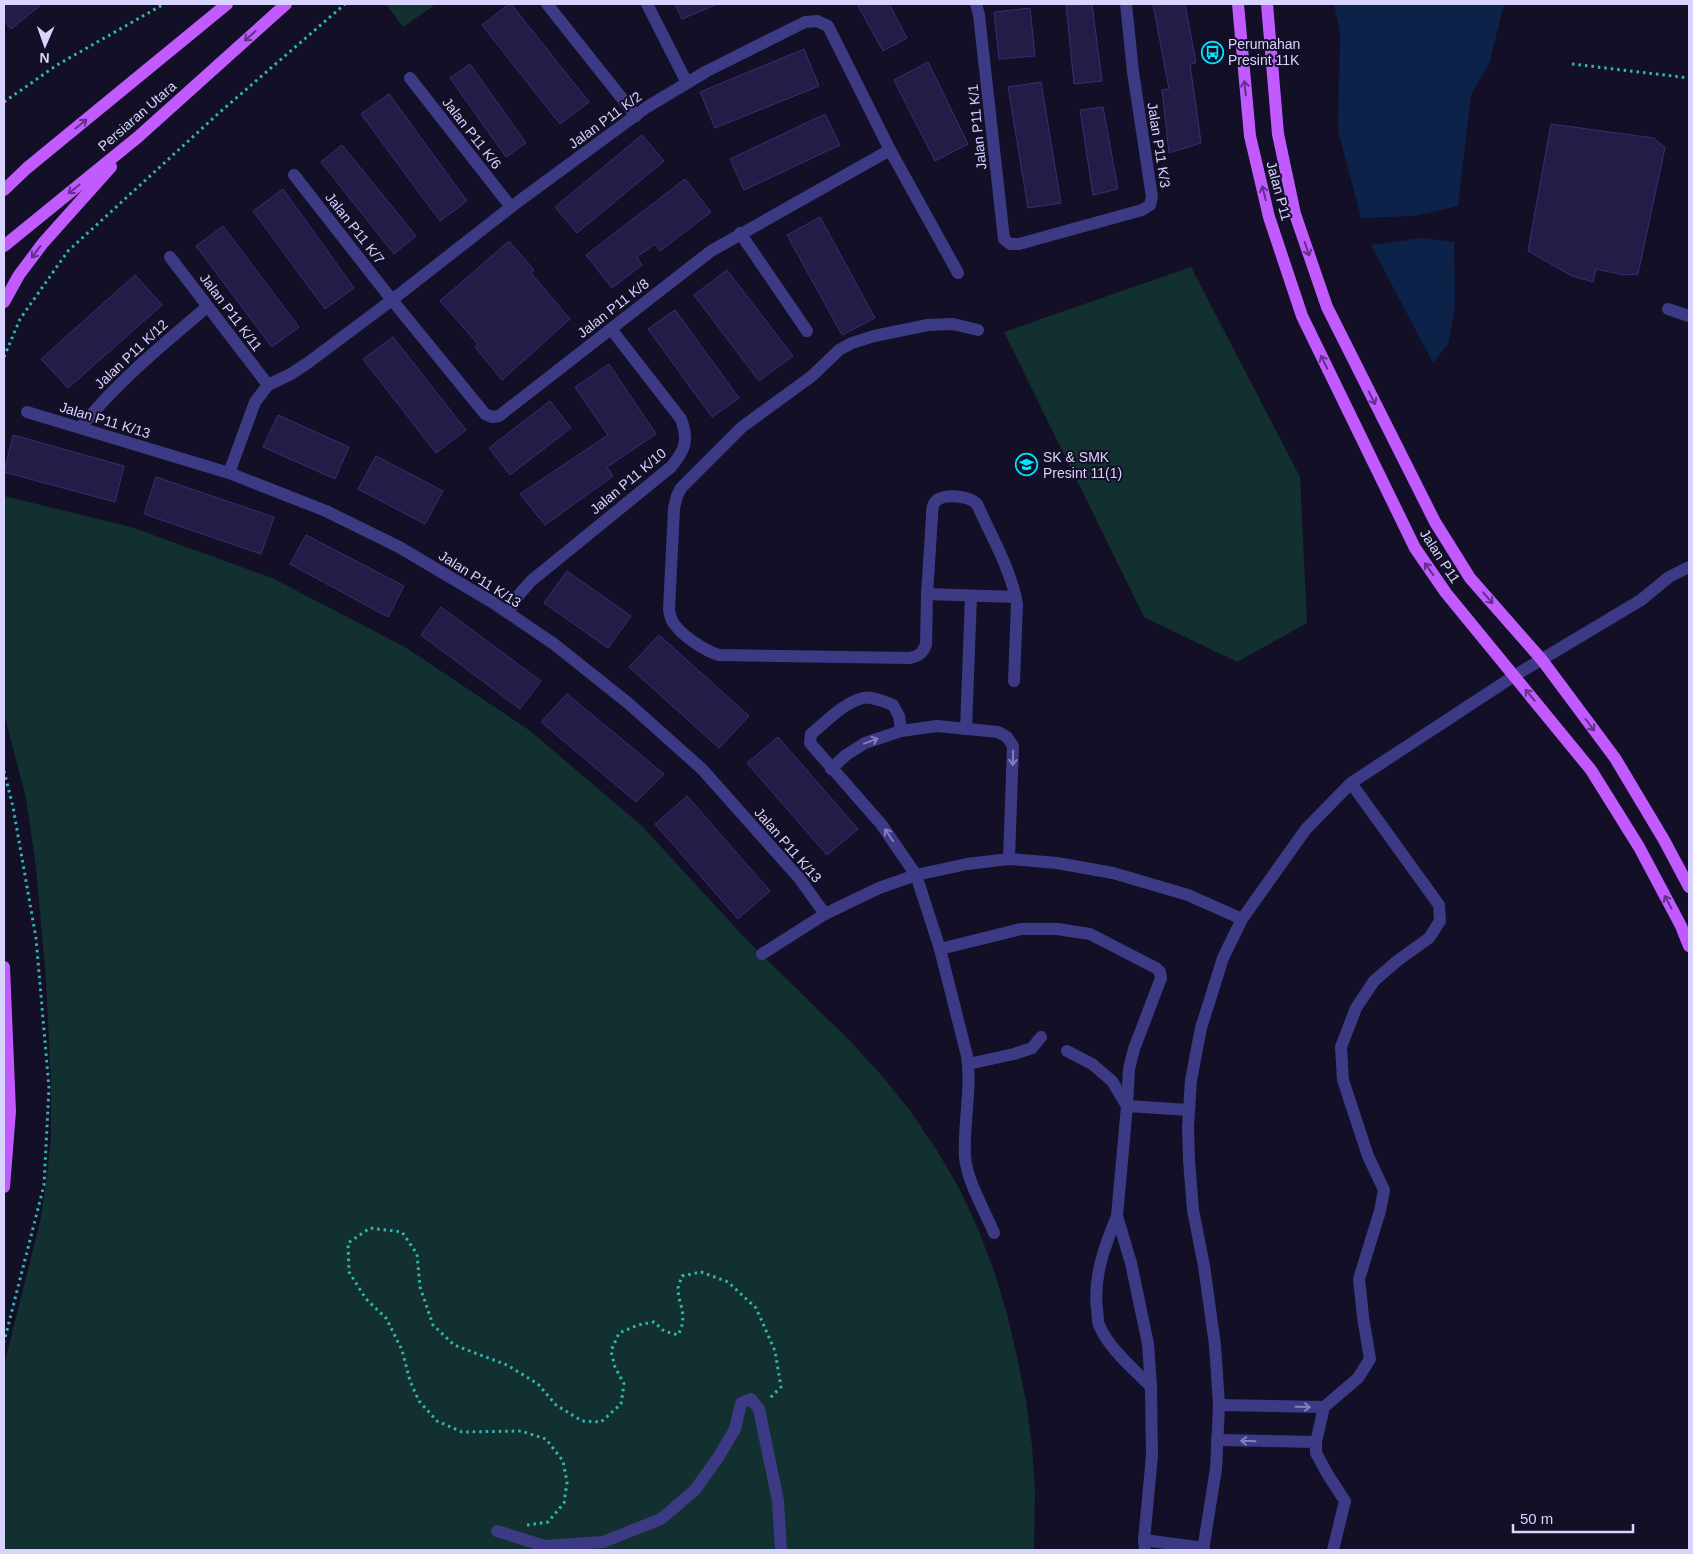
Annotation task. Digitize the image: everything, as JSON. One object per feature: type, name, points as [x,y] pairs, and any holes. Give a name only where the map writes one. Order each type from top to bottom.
[{"type":"main road","name":"Persiaran Utara","points":[[4,190],[27,168],[227,4]]},
{"type":"main road","name":"Persiaran Utara","points":[[4,246],[138,137],[286,4]]},
{"type":"main road","name":"Jalan P11","points":[[1238,4],[1250,136],[1270,217],[1302,316],[1414,548],[1446,593],[1591,770],[1639,847],[1681,926],[1689,946]]},
{"type":"main road","name":"Jalan P11","points":[[1268,4],[1278,134],[1295,214],[1326,307],[1435,522],[1470,578],[1542,660],[1615,758],[1664,840],[1689,887]]},
{"type":"main road","points":[[4,302],[19,276],[43,243],[138,137]]},
{"type":"main road","points":[[4,176],[27,168]]},
{"type":"main road","points":[[4,967],[10,1111],[4,1187]]},
{"type":"street","points":[[547,4],[636,116]]},
{"type":"street","points":[[647,4],[687,83]]},
{"type":"street","name":"Jalan P11 K/1","points":[[976,4],[979,15],[1004,239],[1010,244]]},
{"type":"street","name":"Jalan P11 K/3","points":[[1010,244],[1019,244],[1038,239],[1142,210],[1150,205],[1152,197],[1133,72],[1126,4]]},
{"type":"street","name":"Jalan P11 K/2","points":[[229,472],[255,402],[268,385],[291,374],[309,362],[392,300],[511,206],[636,116],[707,71],[805,22],[817,21],[828,26],[890,150],[958,273]]},
{"type":"street","name":"Jalan P11 K/6","points":[[410,78],[511,206]]},
{"type":"street","name":"Jalan P11 K/8","points":[[392,300],[485,414],[492,417],[499,416],[711,251],[890,150]]},
{"type":"street","name":"Jalan P11 K/7","points":[[294,175],[392,300]]},
{"type":"street","points":[[740,233],[807,331]]},
{"type":"street","name":"Jalan P11 K/11","points":[[170,257],[268,385]]},
{"type":"street","name":"Jalan P11 K/12","points":[[80,428],[101,402],[141,364],[207,307]]},
{"type":"street","points":[[1668,309],[1689,316]]},
{"type":"street","points":[[978,330],[953,324],[928,326],[874,336],[852,343],[839,350],[812,376],[742,427],[681,488],[677,496],[674,508],[669,610],[676,627],[700,646],[719,655],[910,658],[919,656],[924,651],[926,644],[927,594],[933,506],[941,498],[964,497],[972,499],[977,504],[1010,576],[1016,597],[1014,682]]},
{"type":"street","name":"Jalan P11 K/10","points":[[508,613],[517,596],[531,581],[671,467],[680,456],[686,443],[685,430],[681,419],[611,329]]},
{"type":"street","name":"Jalan P11 K/13","points":[[27,412],[229,472],[326,511],[399,547],[508,613],[554,644],[628,703],[702,769],[799,878],[825,914]]},
{"type":"street","points":[[1117,1216],[1131,1263],[1148,1344],[1152,1456],[1145,1545],[1204,1549],[1216,1469],[1219,1405],[1215,1345],[1204,1266],[1193,1210],[1189,1160],[1189,1110],[1191,1080],[1201,1028],[1223,958],[1242,919],[1306,829],[1352,783],[1514,676],[1641,600],[1669,577],[1689,567]]},
{"type":"street","points":[[927,594],[1016,597]]},
{"type":"street","points":[[966,728],[971,596]]},
{"type":"street","points":[[902,730],[893,705],[879,700],[864,698],[844,707],[811,734],[810,743],[881,824],[916,875],[940,949],[968,1064],[965,1158],[970,1176],[994,1233]]},
{"type":"street","points":[[831,769],[846,754],[865,743],[902,730],[937,726],[998,732],[1007,737],[1013,746],[1009,859]]},
{"type":"street","points":[[1333,1550],[1345,1501],[1316,1453],[1316,1442],[1324,1407],[1358,1378],[1370,1359],[1359,1279],[1380,1211],[1384,1190],[1368,1156],[1345,1088],[1341,1047],[1356,1008],[1374,982],[1397,961],[1429,938],[1440,921],[1439,905],[1352,783]]},
{"type":"street","points":[[762,954],[825,914],[880,888],[916,875],[967,864],[1009,859],[1057,863],[1113,873],[1188,895],[1242,919]]},
{"type":"street","points":[[940,949],[1021,929],[1057,929],[1090,934],[1156,968],[1160,972],[1161,978],[1134,1049],[1129,1069],[1117,1216],[1107,1240],[1096,1289],[1099,1324],[1110,1343],[1151,1387]]},
{"type":"street","points":[[968,1064],[1032,1048],[1041,1037]]},
{"type":"street","points":[[1068,1051],[1092,1064],[1112,1081],[1126,1106]]},
{"type":"street","points":[[1126,1106],[1189,1110]]},
{"type":"street","points":[[497,1531],[544,1546],[603,1542],[661,1519],[695,1490],[735,1429],[741,1404],[751,1399],[759,1409],[778,1501],[781,1550]]},
{"type":"street","points":[[1219,1405],[1324,1407]]},
{"type":"street","points":[[1217,1440],[1316,1442]]},
{"type":"path","points":[[4,102],[57,65],[164,4]]},
{"type":"path","points":[[4,357],[20,319],[68,251],[220,112],[345,4]]},
{"type":"path","points":[[1572,64],[1689,78]]},
{"type":"path","points":[[4,771],[13,807],[36,938],[49,1088],[44,1185],[4,1342]]},
{"type":"path","points":[[522,1526],[548,1522],[564,1503],[567,1482],[563,1461],[546,1439],[521,1431],[462,1432],[437,1421],[419,1401],[410,1380],[402,1350],[386,1318],[366,1299],[349,1272],[348,1244],[370,1228],[402,1232],[417,1254],[420,1287],[433,1325],[454,1346],[507,1364],[538,1384],[556,1406],[582,1422],[601,1422],[621,1404],[624,1384],[615,1367],[611,1351],[619,1333],[638,1325],[654,1322],[664,1331],[678,1335],[682,1328],[683,1310],[678,1287],[682,1276],[701,1272],[728,1282],[756,1308],[775,1351],[781,1387],[759,1409]]},
{"type":"green space","points":[[386,4],[436,4],[403,27]]},
{"type":"green space","points":[[1191,267],[1300,477],[1307,623],[1237,662],[1144,617],[1004,332]]},
{"type":"green space","points":[[4,496],[131,527],[272,578],[405,647],[529,730],[642,826],[744,937],[853,1044],[883,1077],[911,1112],[959,1188],[978,1229],[994,1271],[1017,1357],[1026,1401],[1032,1446],[1035,1491],[1034,1550],[4,1550],[4,1365],[40,1222],[51,1137],[51,1084],[46,980],[36,867],[26,798],[4,714]]},
{"type":"water","points":[[1334,4],[1504,4],[1489,64],[1471,95],[1458,206],[1415,216],[1361,218],[1338,130],[1340,33]]},
{"type":"water","points":[[1422,238],[1454,242],[1455,308],[1448,344],[1433,363],[1371,245]]},
{"type":"building","points":[[4,4],[42,4],[11,29],[4,20]]},
{"type":"building","points":[[511,4],[589,102],[560,124],[482,25]]},
{"type":"building","points":[[675,4],[717,4],[682,19]]},
{"type":"building","points":[[857,4],[889,4],[907,38],[883,51]]},
{"type":"building","points":[[1092,4],[1102,81],[1074,84],[1066,5]]},
{"type":"building","points":[[1153,4],[1185,4],[1196,63],[1190,64],[1201,143],[1169,153],[1162,90],[1169,89]]},
{"type":"building","points":[[1030,8],[1035,56],[999,59],[994,12]]},
{"type":"building","points":[[804,49],[819,86],[715,128],[700,92]]},
{"type":"building","points":[[928,62],[968,144],[935,161],[894,80]]},
{"type":"building","points":[[470,64],[526,143],[506,157],[450,78]]},
{"type":"building","points":[[1041,82],[1061,203],[1028,208],[1008,87]]},
{"type":"building","points":[[389,94],[467,201],[440,221],[361,114]]},
{"type":"building","points":[[1103,107],[1118,189],[1093,195],[1080,110]]},
{"type":"building","points":[[825,114],[840,145],[744,190],[730,159]]},
{"type":"building","points":[[1551,124],[1654,138],[1665,148],[1638,274],[1623,275],[1596,269],[1593,282],[1572,276],[1528,251]]},
{"type":"building","points":[[642,135],[664,161],[577,233],[555,207]]},
{"type":"building","points":[[342,145],[416,236],[394,254],[321,162]]},
{"type":"building","points":[[685,179],[711,212],[660,251],[655,244],[637,257],[642,265],[612,288],[586,255]]},
{"type":"building","points":[[283,189],[354,288],[325,309],[253,211]]},
{"type":"building","points":[[820,217],[875,318],[842,335],[787,235]]},
{"type":"building","points":[[223,226],[299,327],[272,347],[196,246]]},
{"type":"building","points":[[509,241],[534,270],[531,273],[570,319],[502,380],[475,347],[478,344],[440,301]]},
{"type":"building","points":[[727,270],[793,356],[759,381],[694,295]]},
{"type":"building","points":[[135,275],[162,305],[68,388],[41,359]]},
{"type":"building","points":[[675,310],[739,398],[712,417],[648,329]]},
{"type":"building","points":[[393,337],[466,430],[436,453],[363,359]]},
{"type":"building","points":[[609,364],[656,434],[607,467],[613,476],[545,525],[520,494],[608,435],[575,387]]},
{"type":"building","points":[[550,401],[571,428],[510,475],[489,448]]},
{"type":"building","points":[[278,415],[349,447],[335,479],[263,447]]},
{"type":"building","points":[[13,435],[124,466],[115,502],[4,472]]},
{"type":"building","points":[[376,456],[443,491],[425,524],[358,489]]},
{"type":"building","points":[[156,477],[274,517],[261,554],[144,514]]},
{"type":"building","points":[[306,535],[404,586],[388,617],[290,564]]},
{"type":"building","points":[[567,571],[631,616],[608,648],[544,603]]},
{"type":"building","points":[[441,607],[541,681],[520,709],[421,635]]},
{"type":"building","points":[[659,635],[749,716],[719,748],[629,667]]},
{"type":"building","points":[[567,694],[664,774],[636,802],[541,722]]},
{"type":"building","points":[[778,737],[858,829],[827,855],[747,763]]},
{"type":"building","points":[[687,796],[770,891],[738,919],[655,824]]},
{"type":"place","name":"Perumahan Presint 11K","points":[[1212,52]]},
{"type":"place","name":"SK & SMK Presint 11(1)","points":[[1027,465]]}]
